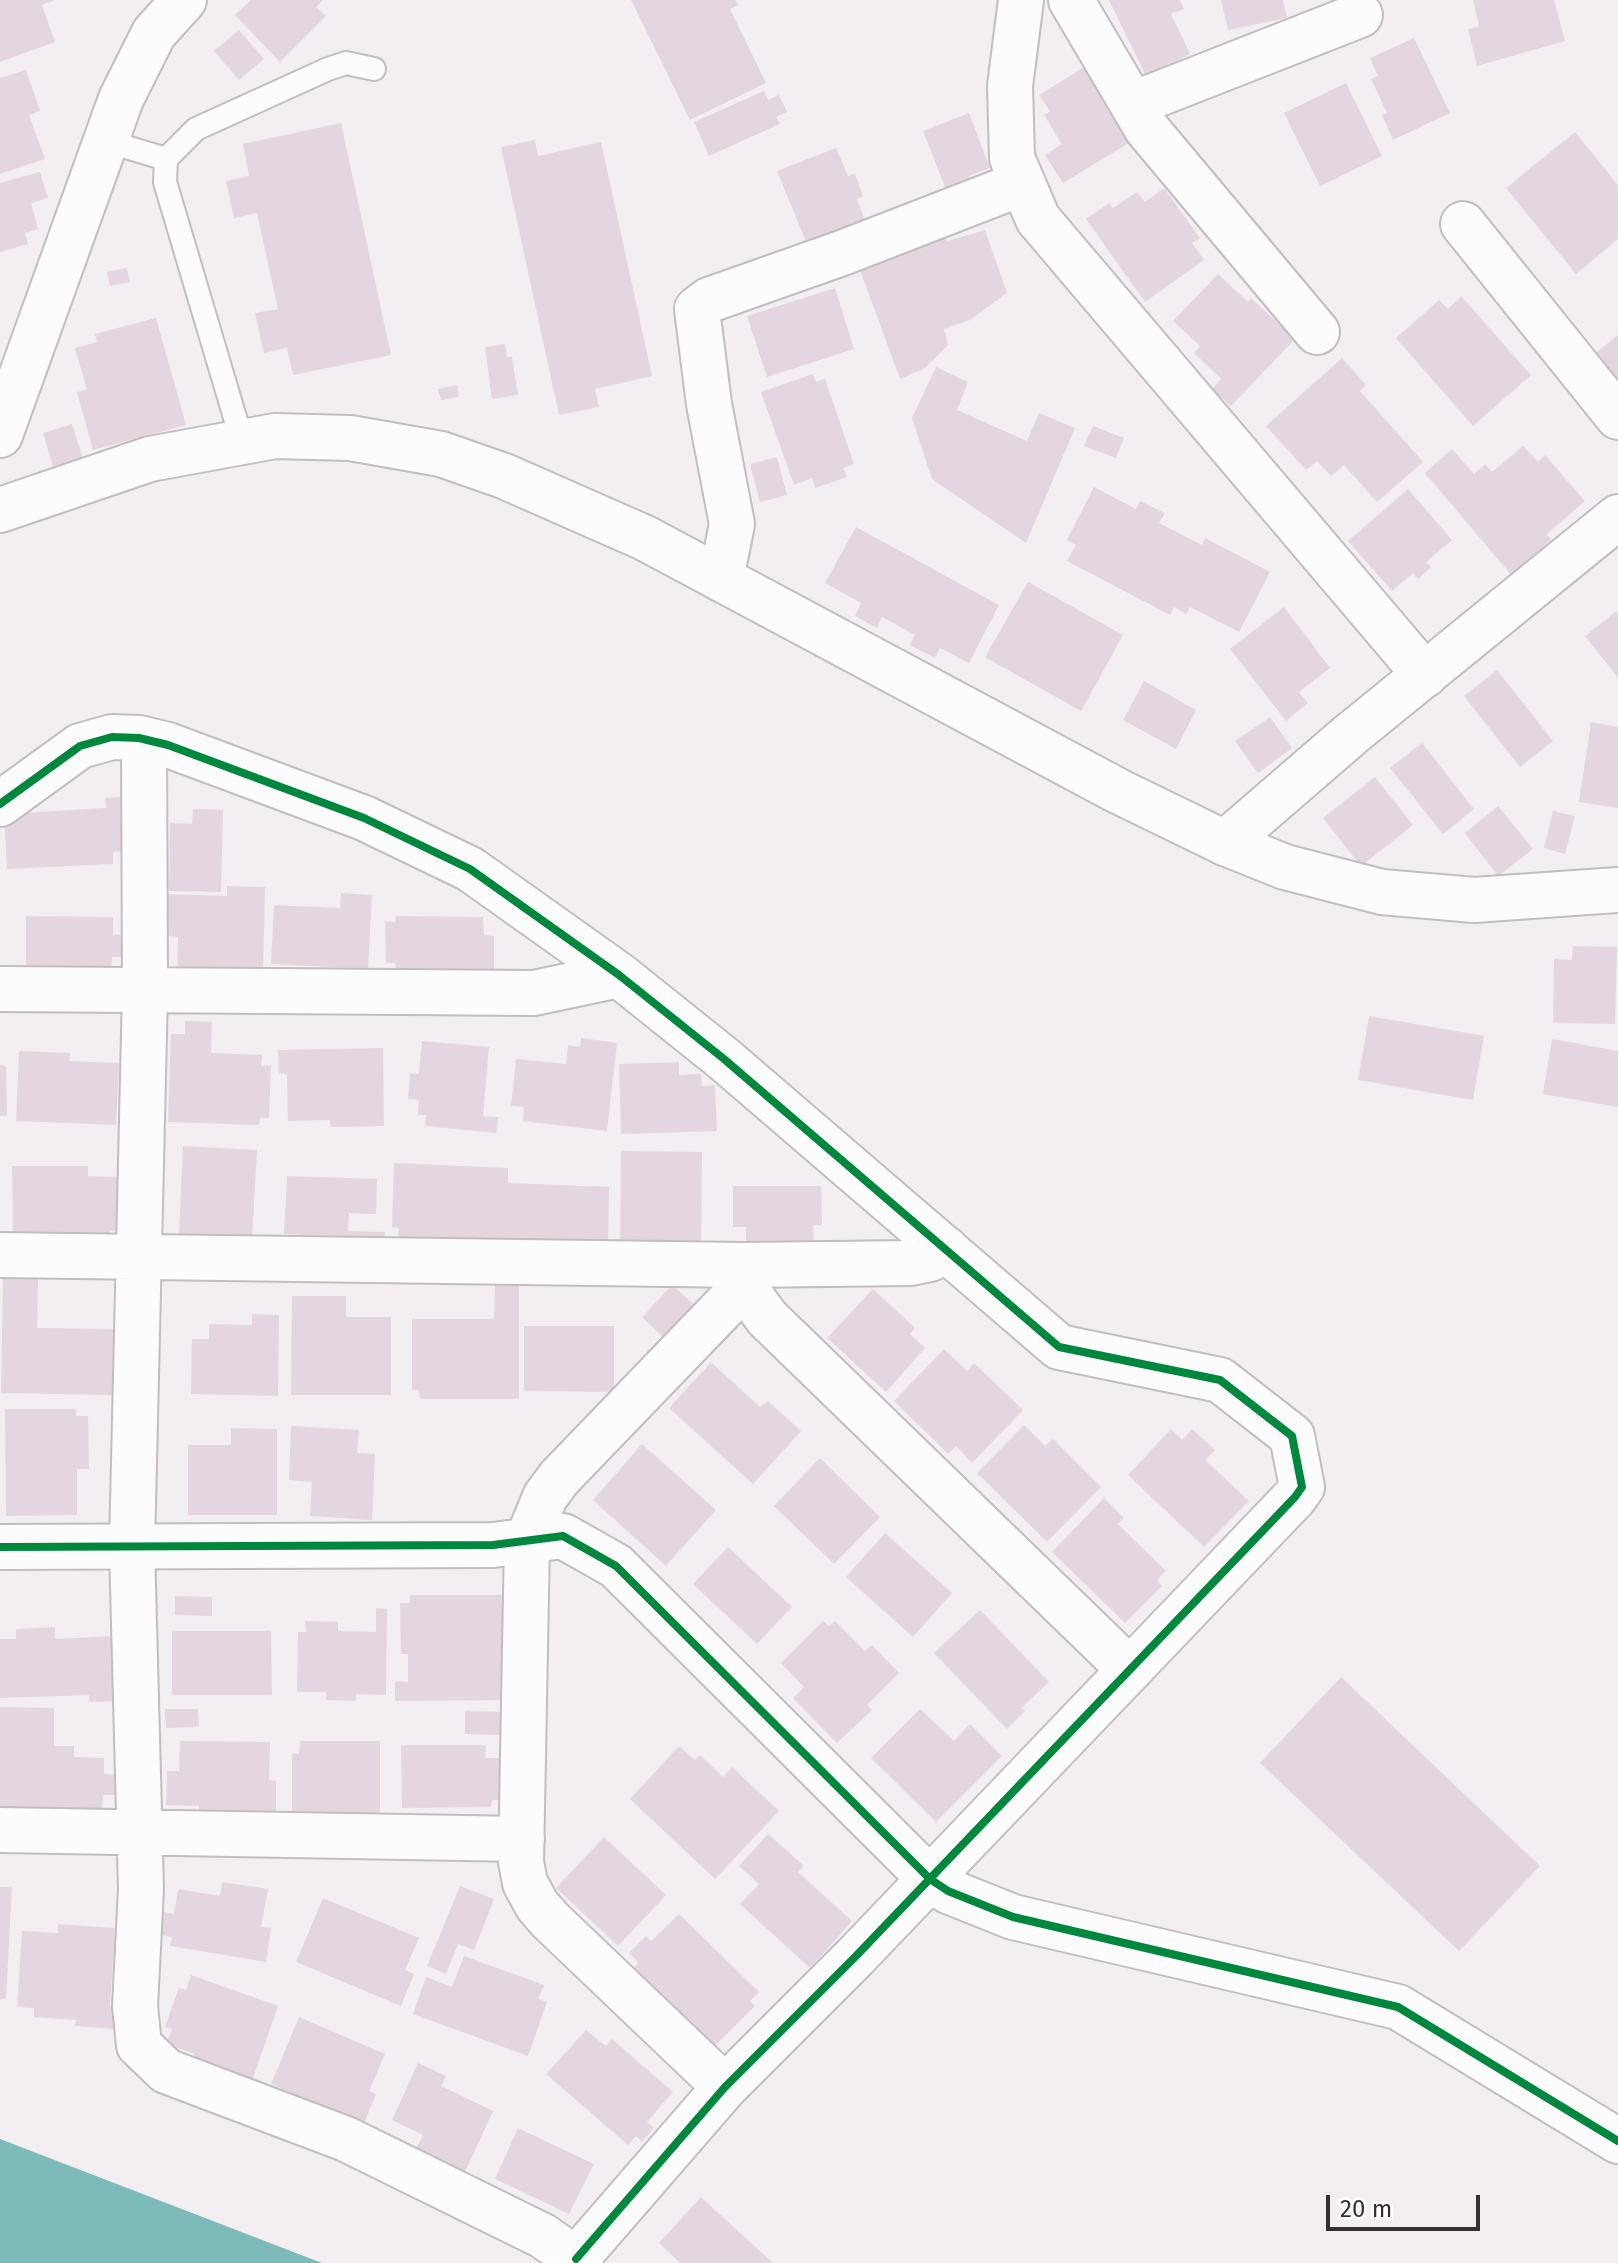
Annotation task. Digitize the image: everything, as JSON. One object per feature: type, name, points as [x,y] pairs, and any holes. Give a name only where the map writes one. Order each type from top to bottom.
[{"type":"street","points":[[1021,0],[1010,86],[1012,158],[1020,184],[1038,219],[1425,675]]},
{"type":"street","points":[[1071,0],[1155,139],[1317,332]]},
{"type":"street","points":[[0,435],[121,99],[154,33],[183,1]]},
{"type":"street","points":[[1133,104],[1360,15]]},
{"type":"street","points":[[721,579],[732,524],[709,404],[697,309],[709,300],[842,253],[1020,184]]},
{"type":"street","points":[[1463,224],[1618,417]]},
{"type":"street","points":[[0,510],[150,459],[242,441],[308,435],[350,438],[441,454],[504,476],[594,514],[1118,791],[1225,843],[1330,882],[1382,892],[1474,900],[1618,890]]},
{"type":"street","points":[[1225,843],[1350,735],[1618,517]]},
{"type":"street","points":[[0,804],[80,746],[112,737],[144,739],[168,745],[364,818],[470,869],[619,975],[736,1069],[1059,1347],[1220,1380],[1292,1436],[1302,1487],[1295,1497],[930,1879],[725,2087],[578,2261],[543,2236],[385,2157],[280,2112],[166,2071],[139,2045],[135,2006],[141,1889],[137,1832],[132,1547],[145,991],[144,739]]},
{"type":"street","points":[[0,989],[534,993],[619,975]]},
{"type":"street","points":[[0,1255],[744,1275],[911,1263],[930,1259],[946,1249]]},
{"type":"street","points":[[725,2087],[537,1905],[523,1874],[527,1541],[545,1497],[559,1478],[744,1275]]},
{"type":"street","points":[[744,1275],[754,1303],[767,1318],[1130,1670]]},
{"type":"street","points":[[0,1547],[493,1545],[563,1536],[616,1566],[930,1879],[948,1891],[1013,1917],[1398,2007],[1618,2141]]},
{"type":"street","points":[[0,1830],[522,1839]]},
{"type":"lane","points":[[242,441],[165,182],[166,159],[196,129],[328,69],[346,63],[374,69]]},
{"type":"lane","points":[[106,141],[166,159]]},
{"type":"water","points":[[0,2139],[322,2263],[0,2263]]},
{"type":"building","points":[[0,0],[55,0],[42,5],[55,42],[0,62]]},
{"type":"building","points":[[251,0],[323,0],[316,7],[326,16],[280,62],[235,15]]},
{"type":"building","points":[[631,0],[735,0],[738,5],[730,9],[766,83],[690,120]]},
{"type":"building","points":[[1109,0],[1180,0],[1184,9],[1171,14],[1190,54],[1146,76]]},
{"type":"building","points":[[1221,0],[1283,0],[1287,18],[1228,30]]},
{"type":"building","points":[[1473,0],[1554,0],[1565,41],[1477,66],[1468,29],[1479,26]]},
{"type":"building","points":[[239,30],[264,59],[239,80],[214,51]]},
{"type":"building","points":[[1414,38],[1450,113],[1393,140],[1382,115],[1387,113],[1371,79],[1378,76],[1370,58]]},
{"type":"building","points":[[1086,66],[1132,141],[1063,183],[1045,155],[1062,144],[1044,115],[1050,111],[1039,95]]},
{"type":"building","points":[[26,70],[40,111],[29,115],[45,159],[0,174],[0,78]]},
{"type":"building","points":[[1346,83],[1382,156],[1320,186],[1284,113]]},
{"type":"building","points":[[764,91],[768,100],[779,95],[787,112],[776,117],[780,124],[709,156],[694,122]]},
{"type":"building","points":[[969,113],[990,168],[969,176],[971,184],[947,192],[923,131]]},
{"type":"building","points":[[341,123],[391,355],[293,375],[287,348],[264,353],[255,313],[278,309],[257,213],[234,218],[226,181],[249,176],[243,144]]},
{"type":"building","points":[[1575,132],[1618,185],[1618,239],[1576,274],[1506,188]]},
{"type":"building","points":[[535,140],[538,156],[601,142],[652,376],[595,389],[599,407],[559,415],[501,147]]},
{"type":"building","points":[[836,148],[848,176],[855,174],[863,196],[857,199],[865,221],[807,244],[777,171]]},
{"type":"building","points":[[40,172],[48,198],[31,203],[38,229],[25,233],[28,244],[0,252],[0,183]]},
{"type":"building","points":[[1164,188],[1200,238],[1192,243],[1204,260],[1145,302],[1086,219],[1109,203],[1113,208],[1137,192],[1145,202]]},
{"type":"building","points":[[985,230],[1007,293],[970,320],[944,329],[948,345],[925,368],[900,379],[860,270],[945,238],[948,241]]},
{"type":"building","points":[[127,268],[130,282],[110,286],[107,272]]},
{"type":"building","points":[[1218,274],[1248,302],[1251,298],[1295,339],[1231,406],[1212,389],[1221,379],[1194,353],[1200,346],[1173,321]]},
{"type":"building","points":[[835,288],[854,349],[767,377],[747,316]]},
{"type":"building","points":[[1461,296],[1531,375],[1473,426],[1396,338],[1439,300],[1448,309]]},
{"type":"building","points":[[156,318],[186,425],[93,450],[77,392],[87,390],[75,348],[97,342],[95,334]]},
{"type":"building","points":[[1618,335],[1618,386],[1593,355]]},
{"type":"building","points":[[505,344],[507,357],[512,357],[518,395],[492,399],[485,347]]},
{"type":"building","points":[[1342,358],[1366,385],[1360,391],[1423,462],[1377,502],[1344,465],[1331,476],[1317,461],[1306,470],[1266,426]]},
{"type":"building","points":[[936,367],[968,382],[957,410],[1027,441],[1039,413],[1075,428],[1026,543],[932,479],[912,418]]},
{"type":"building","points":[[813,374],[816,382],[825,379],[854,464],[843,468],[847,477],[815,488],[812,478],[794,485],[761,392]]},
{"type":"building","points":[[457,385],[459,397],[441,400],[438,389]]},
{"type":"building","points":[[72,424],[83,458],[53,467],[43,433]]},
{"type":"building","points":[[1093,426],[1124,438],[1116,458],[1084,446]]},
{"type":"building","points":[[1523,446],[1538,462],[1545,455],[1585,501],[1546,535],[1551,539],[1513,577],[1425,473],[1452,449],[1474,474],[1485,464],[1492,472]]},
{"type":"building","points":[[777,457],[787,495],[760,502],[750,464]]},
{"type":"building","points":[[1094,487],[1136,509],[1140,501],[1165,513],[1159,523],[1202,545],[1205,538],[1270,572],[1239,632],[1190,607],[1186,614],[1174,607],[1170,615],[1067,561],[1076,545],[1067,540]]},
{"type":"building","points":[[1408,489],[1452,540],[1426,562],[1431,567],[1418,579],[1413,573],[1392,591],[1348,541]]},
{"type":"building","points":[[856,527],[999,605],[969,663],[940,648],[935,658],[910,645],[915,635],[882,617],[877,628],[855,616],[861,603],[825,583]]},
{"type":"building","points":[[1028,582],[1123,635],[1081,711],[985,657]]},
{"type":"building","points":[[1284,607],[1330,668],[1299,692],[1308,703],[1286,721],[1230,649]]},
{"type":"building","points":[[1618,613],[1618,678],[1585,636]]},
{"type":"building","points":[[1497,670],[1553,741],[1520,767],[1464,696]]},
{"type":"building","points":[[1144,681],[1196,710],[1176,749],[1123,720]]},
{"type":"building","points":[[1270,717],[1292,748],[1258,773],[1235,741]]},
{"type":"building","points":[[1591,722],[1618,727],[1618,808],[1579,802]]},
{"type":"building","points":[[1422,743],[1474,809],[1443,834],[1390,768]]},
{"type":"building","points":[[1375,777],[1413,825],[1361,866],[1323,818]]},
{"type":"building","points":[[121,797],[124,851],[113,852],[113,864],[7,869],[4,814],[106,808],[105,798]]},
{"type":"building","points":[[1498,806],[1533,849],[1498,876],[1465,833]]},
{"type":"building","points":[[193,809],[223,810],[221,892],[169,891],[170,823],[192,824]]},
{"type":"building","points":[[1553,811],[1575,816],[1565,854],[1544,848]]},
{"type":"building","points":[[227,886],[265,887],[263,974],[177,973],[178,937],[166,936],[167,894],[227,896]]},
{"type":"building","points":[[341,893],[372,895],[368,969],[271,964],[274,905],[340,908]]},
{"type":"building","points":[[26,916],[113,917],[113,935],[124,935],[124,957],[112,957],[111,970],[26,969]]},
{"type":"building","points":[[396,916],[483,917],[484,935],[494,936],[494,971],[396,971],[395,963],[386,963],[385,921],[395,922]]},
{"type":"building","points":[[1573,946],[1617,947],[1615,1024],[1553,1023],[1554,959],[1572,960]]},
{"type":"building","points":[[1369,1016],[1484,1036],[1473,1100],[1358,1080]]},
{"type":"building","points":[[185,1021],[212,1022],[211,1053],[262,1055],[261,1066],[271,1065],[269,1118],[260,1118],[259,1125],[168,1122],[171,1034],[185,1034]]},
{"type":"building","points":[[581,1038],[617,1043],[607,1131],[523,1121],[524,1107],[511,1106],[516,1059],[566,1064],[568,1045],[580,1047]]},
{"type":"building","points":[[1552,1039],[1618,1051],[1618,1107],[1543,1094]]},
{"type":"building","points":[[422,1041],[489,1047],[483,1116],[498,1117],[496,1133],[425,1126],[426,1115],[418,1115],[419,1100],[408,1099],[410,1073],[419,1074]]},
{"type":"building","points":[[383,1048],[384,1126],[331,1127],[330,1120],[288,1121],[287,1074],[279,1073],[278,1050]]},
{"type":"building","points":[[19,1051],[70,1053],[69,1061],[119,1063],[116,1125],[16,1121]]},
{"type":"building","points":[[679,1062],[679,1075],[701,1074],[702,1086],[715,1085],[717,1131],[621,1134],[619,1064]]},
{"type":"building","points":[[0,1065],[6,1066],[7,1116],[0,1116]]},
{"type":"building","points":[[183,1146],[257,1150],[252,1238],[179,1234]]},
{"type":"building","points":[[621,1151],[702,1152],[701,1242],[620,1242]]},
{"type":"building","points":[[394,1163],[508,1168],[508,1183],[609,1187],[608,1242],[544,1240],[544,1248],[414,1243],[414,1238],[398,1237],[399,1228],[392,1227]]},
{"type":"building","points":[[12,1166],[88,1166],[88,1176],[118,1177],[118,1231],[110,1231],[110,1239],[13,1239]]},
{"type":"building","points":[[287,1176],[377,1179],[376,1214],[349,1213],[348,1231],[385,1232],[384,1245],[348,1245],[348,1237],[284,1234]]},
{"type":"building","points":[[733,1186],[821,1186],[822,1225],[813,1225],[814,1244],[746,1245],[746,1227],[733,1227]]},
{"type":"building","points":[[3,1279],[38,1279],[37,1328],[114,1329],[114,1395],[1,1393]]},
{"type":"building","points":[[495,1285],[519,1286],[519,1399],[420,1399],[419,1390],[412,1390],[412,1319],[494,1319]]},
{"type":"building","points":[[672,1285],[696,1306],[665,1339],[642,1317]]},
{"type":"building","points":[[873,1289],[915,1328],[910,1334],[925,1348],[886,1392],[827,1338]]},
{"type":"building","points":[[292,1296],[346,1296],[346,1317],[391,1317],[391,1395],[291,1395]]},
{"type":"building","points":[[252,1314],[279,1315],[278,1396],[191,1394],[192,1339],[209,1339],[209,1324],[252,1325]]},
{"type":"building","points":[[524,1326],[614,1326],[614,1392],[524,1391]]},
{"type":"building","points":[[944,1349],[967,1371],[974,1363],[1023,1410],[972,1463],[956,1446],[948,1454],[894,1401]]},
{"type":"building","points":[[711,1362],[760,1407],[768,1401],[801,1431],[753,1484],[669,1408]]},
{"type":"building","points":[[5,1409],[76,1409],[76,1416],[88,1416],[89,1469],[77,1469],[77,1515],[6,1516]]},
{"type":"building","points":[[1024,1425],[1045,1446],[1053,1439],[1101,1487],[1047,1542],[977,1473]]},
{"type":"building","points":[[291,1426],[359,1430],[357,1453],[375,1454],[372,1520],[310,1516],[312,1482],[289,1480]]},
{"type":"building","points":[[231,1428],[277,1429],[277,1515],[188,1515],[188,1445],[231,1445]]},
{"type":"building","points":[[1171,1429],[1182,1440],[1192,1429],[1215,1450],[1205,1460],[1249,1501],[1204,1547],[1128,1475]]},
{"type":"building","points":[[642,1444],[716,1510],[666,1566],[593,1500]]},
{"type":"building","points":[[820,1458],[880,1517],[834,1564],[774,1506]]},
{"type":"building","points":[[1104,1498],[1124,1518],[1118,1524],[1166,1571],[1157,1580],[1162,1586],[1125,1623],[1052,1552]]},
{"type":"building","points":[[885,1533],[952,1593],[913,1637],[846,1577]]},
{"type":"building","points":[[728,1547],[792,1607],[757,1644],[693,1584]]},
{"type":"building","points":[[410,1595],[504,1595],[505,1700],[395,1701],[395,1681],[408,1682],[408,1654],[401,1654],[400,1603],[410,1603]]},
{"type":"building","points":[[175,1596],[212,1597],[212,1616],[175,1615]]},
{"type":"building","points":[[376,1608],[387,1609],[386,1695],[356,1694],[356,1701],[326,1700],[326,1692],[297,1692],[298,1632],[306,1632],[305,1621],[338,1622],[338,1631],[376,1632]]},
{"type":"building","points":[[980,1610],[1049,1682],[1021,1708],[1025,1711],[1007,1729],[934,1653]]},
{"type":"building","points":[[823,1621],[829,1626],[835,1621],[865,1651],[872,1645],[899,1673],[867,1705],[872,1710],[837,1743],[793,1698],[804,1687],[781,1663]]},
{"type":"building","points":[[55,1627],[55,1639],[113,1636],[116,1701],[89,1702],[89,1695],[0,1698],[0,1639],[16,1639],[16,1629]]},
{"type":"building","points":[[172,1631],[271,1631],[272,1695],[172,1695]]},
{"type":"building","points":[[1341,1677],[1540,1866],[1459,1951],[1260,1763]]},
{"type":"building","points":[[0,1707],[54,1708],[54,1746],[74,1746],[74,1757],[104,1758],[104,1774],[117,1775],[117,1795],[103,1795],[102,1810],[0,1808]]},
{"type":"building","points":[[165,1709],[198,1709],[199,1727],[166,1728]]},
{"type":"building","points":[[920,1709],[954,1741],[970,1724],[1002,1756],[936,1822],[871,1758]]},
{"type":"building","points":[[465,1711],[507,1712],[506,1735],[465,1734]]},
{"type":"building","points":[[180,1741],[270,1742],[269,1780],[276,1781],[276,1817],[199,1815],[199,1806],[166,1805],[167,1771],[179,1771]]},
{"type":"building","points":[[300,1741],[380,1741],[380,1813],[292,1812],[292,1753],[299,1754]]},
{"type":"building","points":[[401,1745],[486,1745],[485,1758],[508,1758],[509,1800],[492,1800],[491,1807],[402,1808]]},
{"type":"building","points":[[679,1746],[695,1760],[700,1755],[723,1777],[732,1767],[779,1811],[715,1879],[630,1799]]},
{"type":"building","points":[[768,1834],[804,1866],[798,1872],[852,1921],[810,1968],[740,1904],[759,1884],[739,1866]]},
{"type":"building","points":[[604,1837],[666,1895],[618,1946],[556,1888]]},
{"type":"building","points":[[222,1882],[268,1889],[261,1927],[271,1928],[266,1962],[170,1946],[172,1937],[161,1935],[164,1912],[174,1914],[178,1889],[220,1896]]},
{"type":"building","points":[[460,1886],[494,1899],[474,1950],[458,1944],[446,1974],[427,1966]]},
{"type":"building","points":[[0,1887],[12,1887],[6,1999],[0,1999]]},
{"type":"building","points":[[323,1898],[419,1938],[405,1970],[414,1974],[401,2006],[296,1962]]},
{"type":"building","points":[[679,1914],[759,1992],[750,2001],[755,2006],[715,2046],[634,1967],[639,1963],[629,1953],[646,1936],[651,1941]]},
{"type":"building","points":[[58,1924],[115,1928],[110,2006],[115,2007],[114,2029],[75,2026],[76,2020],[34,2017],[34,2008],[17,2007],[22,1931],[58,1933]]},
{"type":"building","points":[[464,1956],[544,1985],[538,1999],[547,2002],[528,2056],[413,2014],[426,1977],[452,1987]]},
{"type":"building","points":[[191,1975],[278,2006],[252,2081],[193,2060],[194,2054],[166,2044],[172,2029],[165,2027],[179,1988],[186,1990]]},
{"type":"building","points":[[299,2017],[385,2054],[369,2091],[376,2094],[364,2124],[271,2084]]},
{"type":"building","points":[[586,2030],[606,2046],[612,2039],[673,2092],[647,2122],[654,2128],[642,2142],[636,2136],[628,2145],[546,2074]]},
{"type":"building","points":[[418,2063],[446,2076],[441,2086],[493,2111],[465,2172],[416,2149],[423,2135],[392,2120]]},
{"type":"building","points":[[518,2128],[594,2164],[569,2214],[495,2179]]},
{"type":"building","points":[[701,2197],[773,2263],[680,2263],[659,2243]]},
{"type":"cycle path","points":[[0,804],[80,746],[112,737],[139,738],[168,745],[364,818],[470,869],[619,975],[724,1059],[1059,1347],[1220,1380],[1292,1436],[1302,1487],[1295,1497],[856,1956],[725,2087],[576,2259]]},
{"type":"cycle path","points":[[0,1547],[493,1545],[563,1536],[616,1566],[930,1879],[948,1891],[1013,1917],[1398,2007],[1618,2141]]}]
